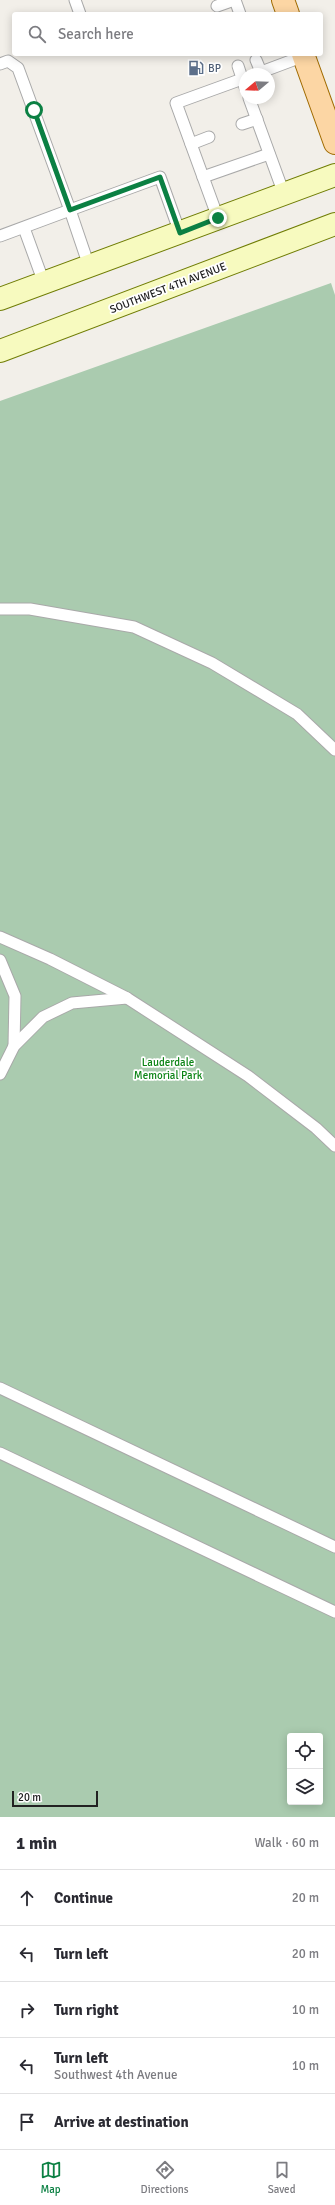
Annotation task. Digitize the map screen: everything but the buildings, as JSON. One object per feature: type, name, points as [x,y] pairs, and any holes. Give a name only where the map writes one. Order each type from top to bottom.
[{"type":"main road","points":[[283,0],[287,12]]},
{"type":"main road","points":[[303,56],[335,142]]},
{"type":"main road","points":[[0,299],[335,175]]},
{"type":"main road","name":"SOUTHWEST 4TH AVENUE","points":[[0,351],[335,224]]},
{"type":"lane","points":[[75,0],[79,12]]},
{"type":"lane","points":[[217,7],[234,0],[239,12]]},
{"type":"lane","points":[[270,68],[300,56]]},
{"type":"lane","points":[[256,60],[257,68]]},
{"type":"lane","points":[[0,64],[8,61],[18,68],[89,266]]},
{"type":"lane","points":[[218,218],[176,103],[239,83]]},
{"type":"lane","points":[[251,104],[284,194]]},
{"type":"lane","points":[[242,124],[257,119]]},
{"type":"lane","points":[[191,144],[209,137]]},
{"type":"lane","points":[[203,178],[270,154]]},
{"type":"lane","points":[[0,236],[160,177],[180,233]]},
{"type":"lane","points":[[24,228],[44,283]]},
{"type":"lane","points":[[0,609],[30,609],[134,627],[212,663],[297,714],[335,750]]},
{"type":"lane","points":[[0,937],[50,959],[127,998],[248,1076],[316,1128],[335,1146]]},
{"type":"lane","points":[[0,960],[15,996],[14,1046]]},
{"type":"lane","points":[[0,1074],[14,1046],[43,1017],[72,1003],[127,998]]},
{"type":"lane","points":[[0,1388],[335,1547]]},
{"type":"lane","points":[[0,1453],[335,1612]]},
{"type":"green space","name":"Lauderdale Memorial Park","points":[[331,283],[335,295],[335,1817],[0,1817],[0,401]]},
{"type":"place","name":"BP","points":[[196,68]]},
{"type":"route","points":[[34,110],[70,210],[160,177],[180,233],[218,218]]}]
